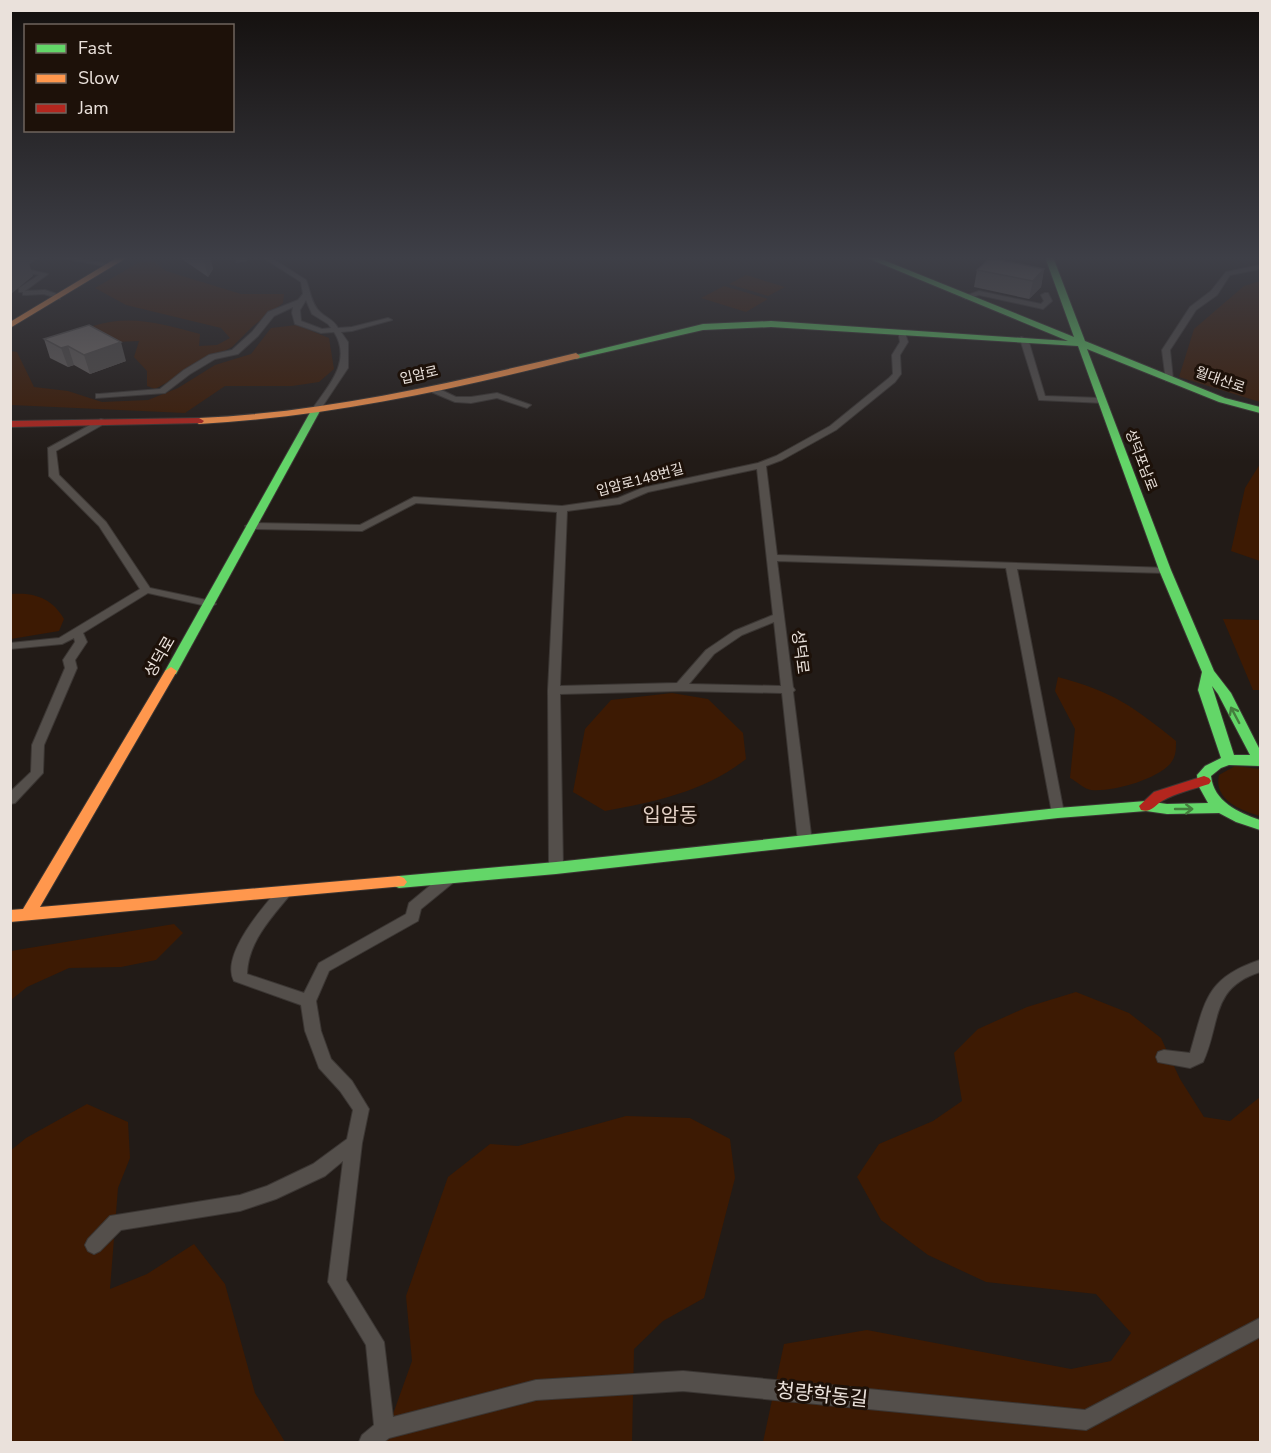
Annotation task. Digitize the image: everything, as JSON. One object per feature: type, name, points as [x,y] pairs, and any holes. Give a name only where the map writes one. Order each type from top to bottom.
[{"type":"street","points":[[99,396],[162,391],[186,372],[212,357],[236,352],[262,325]]},
{"type":"street","points":[[304,325],[321,331],[367,325]]},
{"type":"street","points":[[315,411],[344,368],[344,342],[338,330],[331,325]]},
{"type":"street","name":"입암로","points":[[10,424],[228,420],[371,404],[703,327],[753,325]]},
{"type":"street","name":"입암로","points":[[784,325],[1081,344]]},
{"type":"street","name":"월대산로","points":[[1034,325],[1222,400],[1260,410]]},
{"type":"street","name":"성덕포남로","points":[[1075,325],[1165,570],[1208,672]]},
{"type":"street","points":[[1169,379],[1166,350],[1182,325]]},
{"type":"street","name":"입암로148번길","points":[[250,526],[362,528],[414,500],[562,509],[620,501],[645,490],[761,465],[833,428],[892,380],[897,374],[896,355],[904,342],[901,332]]},
{"type":"street","points":[[1024,339],[1041,398],[1101,401]]},
{"type":"street","points":[[432,389],[462,400],[496,395],[527,405]]},
{"type":"street","name":"성덕로","points":[[27,915],[211,604],[250,526],[315,411]]},
{"type":"street","points":[[101,422],[51,450],[54,476],[103,525],[146,590]]},
{"type":"street","name":"성덕로","points":[[761,465],[774,558],[805,842]]},
{"type":"street","points":[[556,868],[554,690],[562,509]]},
{"type":"street","points":[[774,558],[1165,570]]},
{"type":"street","points":[[1011,566],[1058,813]]},
{"type":"street","points":[[10,646],[62,642],[146,590],[211,604]]},
{"type":"street","points":[[680,687],[710,652],[738,633],[779,616]]},
{"type":"street","points":[[10,800],[37,773],[38,745],[71,668],[69,660],[81,642],[77,632]]},
{"type":"street","points":[[1208,672],[1205,690],[1228,758]]},
{"type":"street","points":[[1208,672],[1224,693],[1260,760]]},
{"type":"street","points":[[554,690],[680,687],[789,690]]},
{"type":"street","points":[[1260,760],[1228,758],[1214,762],[1206,770],[1204,780],[1209,795],[1222,808],[1240,819],[1260,825]]},
{"type":"street","points":[[1146,806],[1159,796],[1204,780]]},
{"type":"street","points":[[10,916],[556,868],[1058,813],[1146,806],[1167,809],[1222,808]]},
{"type":"street","points":[[377,1436],[375,1342],[337,1282],[354,1143],[361,1109],[346,1086],[325,1063],[313,1031],[308,1001],[324,967],[413,916],[414,907],[449,878]]},
{"type":"street","points":[[285,891],[251,934],[238,969],[239,977],[308,1001]]},
{"type":"street","points":[[1164,1057],[1190,1061],[1197,1057],[1216,992],[1235,974],[1260,966]]},
{"type":"street","points":[[94,1245],[116,1222],[240,1203],[270,1193],[319,1170],[354,1143]]},
{"type":"street","name":"청량학동길","points":[[377,1436],[536,1390],[683,1381],[1086,1420],[1260,1327]]},
{"type":"shaded area","points":[[97,325],[162,325],[200,334],[199,346],[217,345],[230,338],[221,328],[208,325],[255,325],[232,347],[155,389],[147,386],[147,371],[134,357],[139,341],[115,342],[90,332],[93,326]]},
{"type":"shaded area","points":[[297,325],[329,338],[334,369],[319,382],[292,386],[225,386],[185,413],[11,405],[11,351],[17,352],[34,387],[68,391],[102,402],[148,400],[178,388],[215,365],[251,354],[271,328]]},
{"type":"shaded area","points":[[1199,325],[1260,325],[1260,402],[1179,377],[1194,329]]},
{"type":"shaded area","points":[[1260,464],[1260,561],[1231,551],[1245,488]]},
{"type":"shaded area","points":[[11,594],[35,595],[48,601],[64,619],[59,631],[11,639]]},
{"type":"shaded area","points":[[1223,619],[1260,620],[1260,690],[1253,690]]},
{"type":"shaded area","points":[[1058,677],[1108,694],[1161,729],[1176,741],[1175,756],[1170,764],[1144,780],[1111,789],[1091,790],[1070,778],[1075,729],[1055,691]]},
{"type":"shaded area","points":[[672,693],[708,699],[743,733],[746,759],[714,779],[679,794],[605,811],[573,792],[585,729],[611,700]]},
{"type":"shaded area","points":[[1235,766],[1260,769],[1260,816],[1230,803],[1220,791],[1219,775]]},
{"type":"shaded area","points":[[174,924],[183,933],[156,960],[121,967],[69,968],[27,987],[11,1000],[11,951]]},
{"type":"shaded area","points":[[1076,992],[1129,1013],[1161,1038],[1180,1079],[1204,1117],[1230,1121],[1260,1097],[1260,1442],[763,1442],[784,1344],[867,1330],[1071,1369],[1111,1361],[1131,1333],[1096,1294],[986,1282],[928,1255],[881,1220],[857,1177],[879,1144],[933,1121],[962,1101],[954,1053],[978,1029],[1027,1007]]},
{"type":"shaded area","points":[[87,1104],[128,1122],[130,1158],[118,1188],[110,1289],[147,1274],[194,1244],[225,1284],[255,1393],[285,1442],[11,1442],[10,1151],[26,1138]]},
{"type":"shaded area","points":[[626,1116],[690,1118],[730,1139],[735,1178],[704,1298],[663,1321],[634,1349],[632,1442],[383,1442],[412,1361],[406,1296],[448,1177],[490,1144],[518,1146]]},
{"type":"building","points":[[89,325],[121,342],[84,355],[68,346],[61,348],[44,339]]},
{"type":"traffic: fast","points":[[576,356],[703,327],[753,325]]},
{"type":"traffic: fast","points":[[784,325],[1081,344]]},
{"type":"traffic: fast","points":[[1036,325],[1222,400],[1260,410]]},
{"type":"traffic: fast","points":[[1074,325],[1165,570],[1208,672],[1224,693],[1259,760]]},
{"type":"traffic: fast","points":[[171,671],[315,411]]},
{"type":"traffic: fast","points":[[1208,672],[1205,690],[1228,758]]},
{"type":"traffic: fast","points":[[1260,761],[1229,760],[1216,765],[1204,775],[1205,785],[1215,802],[1232,814],[1260,825]]},
{"type":"traffic: fast","points":[[399,882],[556,868],[1058,813],[1146,806],[1167,809],[1222,808]]},
{"type":"traffic: slow","points":[[199,421],[247,419],[342,407],[436,389],[576,356]]},
{"type":"traffic: slow","points":[[27,915],[171,671]]},
{"type":"traffic: slow","points":[[10,916],[399,882]]},
{"type":"traffic: jam","points":[[10,424],[199,421]]},
{"type":"traffic: jam","points":[[1146,806],[1159,796],[1204,781]]},
{"type":"district","name":"입암동","points":[[670,815]]}]
